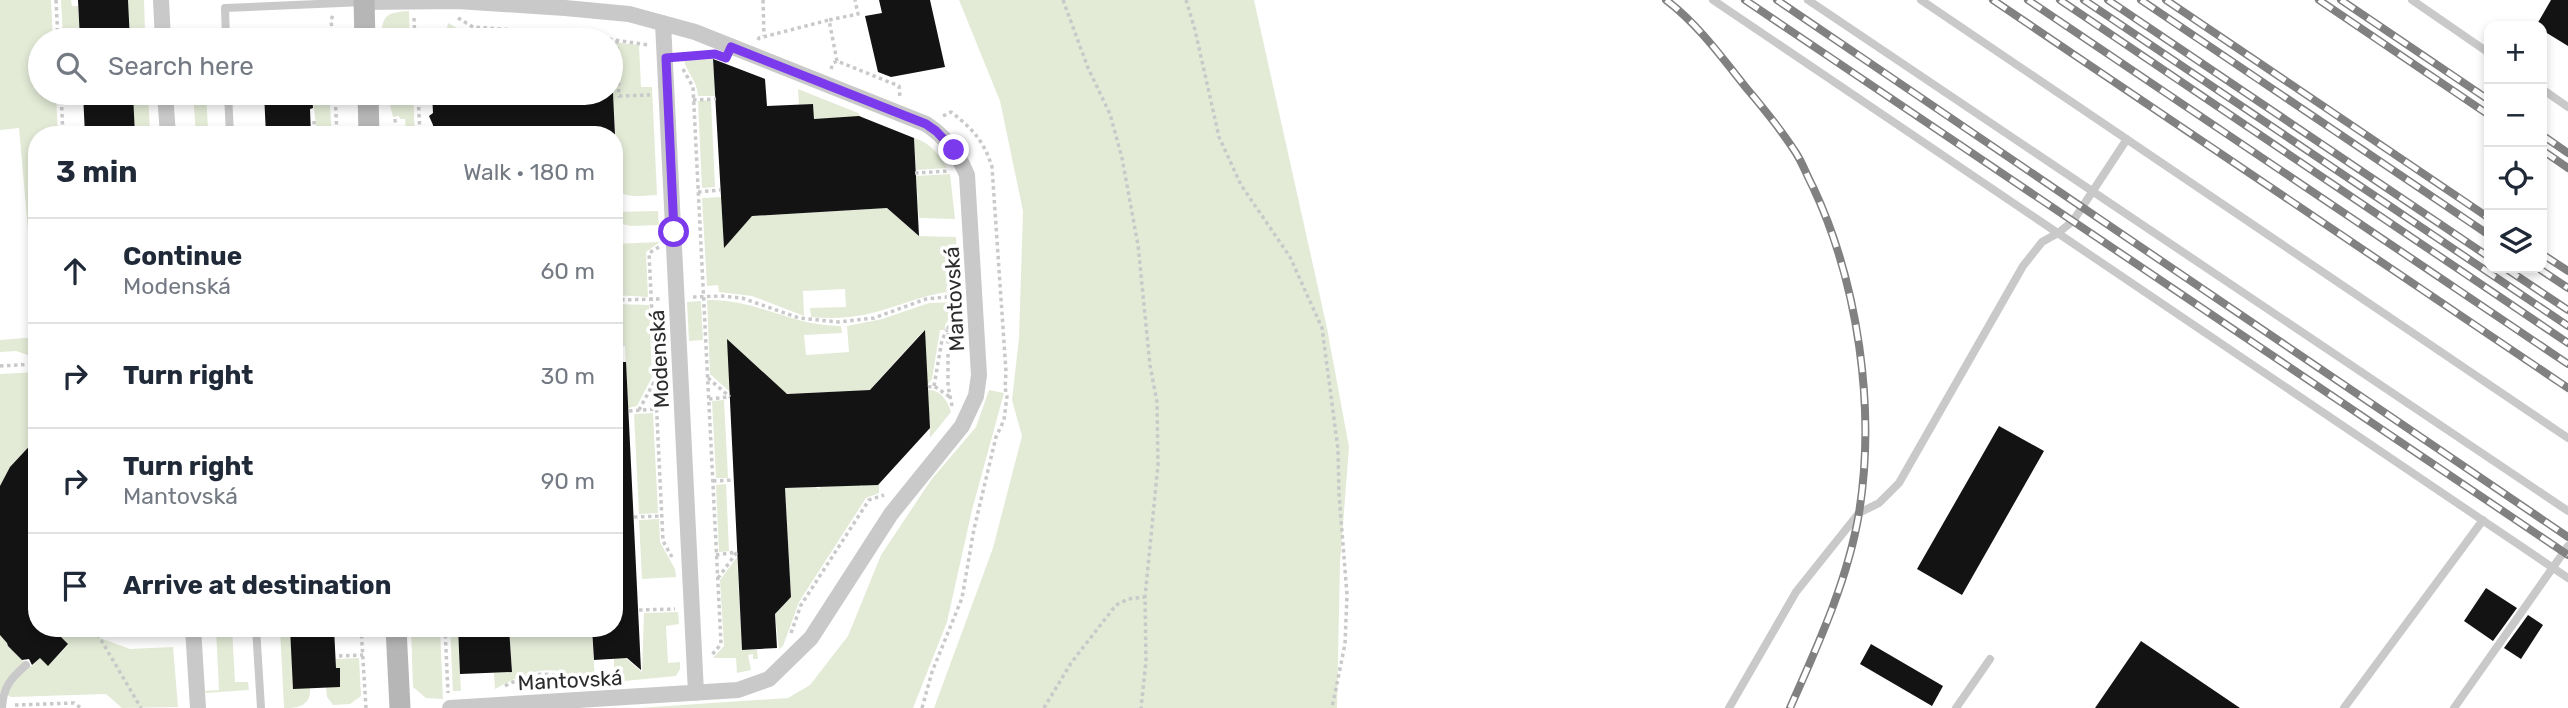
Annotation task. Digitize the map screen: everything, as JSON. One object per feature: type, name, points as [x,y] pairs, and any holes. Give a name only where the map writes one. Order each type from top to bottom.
[{"type":"street","points":[[157,28],[160,0]]},
{"type":"street","points":[[364,1],[365,28]]},
{"type":"street","name":"Mantovská","points":[[364,1],[457,1],[565,8],[629,14],[695,32],[903,114],[936,131],[954,150],[967,175],[969,296],[978,386],[969,413],[962,426],[891,514],[811,638],[784,666],[769,679],[738,690],[450,708]]},
{"type":"street","name":"Modenská","points":[[663,23],[673,57],[677,298],[696,693]]},
{"type":"street","points":[[167,105],[168,126]]},
{"type":"street","points":[[368,105],[369,126]]},
{"type":"street","points":[[194,637],[198,708]]},
{"type":"street","points":[[396,637],[400,708]]},
{"type":"lane","points":[[1713,0],[2568,578]]},
{"type":"lane","points":[[1808,0],[2568,511]]},
{"type":"lane","points":[[1921,0],[2568,438]]},
{"type":"lane","points":[[2412,0],[2484,50]]},
{"type":"lane","points":[[225,28],[224,4],[364,1]]},
{"type":"lane","points":[[2547,92],[2568,107]]},
{"type":"lane","points":[[229,105],[230,126]]},
{"type":"lane","points":[[1729,708],[1796,592],[1859,513],[1879,503],[1899,483],[2023,266],[2042,242],[2073,221],[2127,139]]},
{"type":"lane","points":[[2344,708],[2483,520]]},
{"type":"lane","points":[[2454,708],[2568,546]]},
{"type":"lane","points":[[257,637],[261,708]]},
{"type":"lane","points":[[1956,708],[1990,659]]},
{"type":"lane","points":[[2,707],[4,691],[9,681],[26,665]]},
{"type":"path","points":[[56,0],[57,28]]},
{"type":"path","points":[[763,0],[764,36]]},
{"type":"path","points":[[756,45],[759,38],[764,36],[858,14],[855,0]]},
{"type":"path","points":[[1063,0],[1088,68],[1110,114],[1122,158],[1138,245],[1150,365],[1157,402],[1158,465],[1145,597],[1146,661],[1142,708]]},
{"type":"path","points":[[1186,0],[1219,136],[1241,185],[1290,257],[1322,328],[1338,449],[1348,595],[1345,644],[1332,708]]},
{"type":"path","points":[[333,3],[333,28]]},
{"type":"path","points":[[413,14],[414,28]]},
{"type":"path","points":[[451,14],[473,27],[485,28]]},
{"type":"path","points":[[829,20],[837,61]]},
{"type":"path","points":[[623,40],[653,45],[654,59],[705,54]]},
{"type":"path","points":[[673,57],[693,87],[721,644],[708,660],[708,667],[695,668]]},
{"type":"path","points":[[830,73],[833,63],[837,61]]},
{"type":"path","points":[[837,61],[899,86],[900,101]]},
{"type":"path","points":[[623,96],[655,94]]},
{"type":"path","points":[[693,100],[716,99]]},
{"type":"path","points":[[62,105],[63,126]]},
{"type":"path","points":[[336,105],[337,126]]},
{"type":"path","points":[[419,105],[420,126]]},
{"type":"path","points":[[922,708],[932,672],[962,598],[974,529],[996,437],[1004,419],[1007,396],[992,167],[981,138],[971,127],[951,112],[940,118]]},
{"type":"path","points":[[396,120],[396,126]]},
{"type":"path","points":[[314,121],[314,126]]},
{"type":"path","points":[[915,173],[939,172]]},
{"type":"path","points":[[698,192],[720,190]]},
{"type":"path","points":[[623,300],[704,296],[742,298],[799,318],[838,322],[874,318],[926,299],[969,296]]},
{"type":"path","points":[[934,386],[942,340],[969,296]]},
{"type":"path","points":[[651,300],[663,541],[673,560]]},
{"type":"path","points":[[948,328],[950,397],[954,412]]},
{"type":"path","points":[[0,366],[28,364]]},
{"type":"path","points":[[708,378],[730,397],[709,399]]},
{"type":"path","points":[[639,410],[655,380]]},
{"type":"path","points":[[928,387],[934,386],[950,397]]},
{"type":"path","points":[[629,411],[656,409]]},
{"type":"path","points":[[713,481],[734,480]]},
{"type":"path","points":[[790,636],[801,605],[869,500],[893,492]]},
{"type":"path","points":[[634,517],[662,516]]},
{"type":"path","points":[[716,555],[737,552],[718,578]]},
{"type":"path","points":[[1044,708],[1071,663],[1116,605],[1128,599],[1145,597]]},
{"type":"path","points":[[639,610],[681,608]]},
{"type":"path","points":[[99,637],[141,708]]},
{"type":"path","points":[[361,637],[366,708]]},
{"type":"path","points":[[445,637],[448,695],[460,694]]},
{"type":"path","points":[[339,656],[363,655]]},
{"type":"path","points":[[495,692],[525,676],[558,674],[586,687]]},
{"type":"path","points":[[2,707],[74,703],[81,708]]},
{"type":"green space","points":[[0,0],[51,0],[52,28],[28,28],[28,105],[57,105],[58,126],[28,126],[28,230],[19,128],[0,130]]},
{"type":"green space","points":[[61,0],[71,0],[72,6],[78,6],[80,28],[63,28]]},
{"type":"green space","points":[[128,0],[144,0],[145,28],[130,28]]},
{"type":"green space","points":[[959,0],[1254,0],[1327,328],[1349,447],[1340,563],[1337,708],[934,708],[993,548],[1022,436],[1012,400],[1019,338],[1023,211],[1000,101]]},
{"type":"green space","points":[[409,11],[410,28],[382,28],[386,17]]},
{"type":"green space","points":[[623,43],[639,45],[641,87],[652,87],[657,195],[632,196],[623,193],[623,126],[615,126],[614,105],[623,105]]},
{"type":"green space","points":[[713,59],[715,96],[698,96],[684,60]]},
{"type":"green space","points":[[798,89],[858,113],[861,117],[814,119],[813,104],[799,105]]},
{"type":"green space","points":[[711,100],[715,187],[702,188],[698,101]]},
{"type":"green space","points":[[133,105],[149,105],[150,126],[135,126]]},
{"type":"green space","points":[[194,105],[207,105],[208,126],[195,126]]},
{"type":"green space","points":[[313,105],[330,105],[331,126],[316,126]]},
{"type":"green space","points":[[390,105],[414,105],[415,126],[405,126],[405,119],[393,117]]},
{"type":"green space","points":[[914,138],[929,146],[947,168],[916,170]]},
{"type":"green space","points":[[950,174],[955,219],[919,218],[916,176]]},
{"type":"green space","points":[[721,197],[724,247],[752,216],[887,208],[919,236],[956,237],[957,260],[946,261],[948,292],[872,313],[834,318],[811,317],[810,308],[846,307],[845,289],[803,291],[804,316],[752,296],[719,292],[718,285],[707,286],[702,198]]},
{"type":"green space","points":[[658,211],[659,225],[623,224],[623,212]]},
{"type":"green space","points":[[660,242],[646,252],[648,297],[623,296],[623,244]]},
{"type":"green space","points":[[707,300],[742,304],[806,322],[841,326],[842,333],[804,335],[806,355],[849,352],[847,326],[882,319],[929,303],[960,302],[945,325],[945,330],[940,330],[932,379],[927,385],[924,330],[876,383],[877,390],[781,394],[780,388],[728,340],[730,392],[710,374]]},
{"type":"green space","points":[[701,301],[703,340],[689,341],[687,302]]},
{"type":"green space","points":[[623,304],[649,305],[652,377],[637,406],[628,408]]},
{"type":"green space","points":[[28,338],[28,355],[16,351],[0,352],[0,340]]},
{"type":"green space","points":[[28,372],[28,454],[7,474],[0,487],[0,374]]},
{"type":"green space","points":[[928,390],[943,396],[951,412],[930,438]]},
{"type":"green space","points":[[989,390],[1004,393],[972,510],[947,622],[913,708],[638,708],[788,698],[810,685],[848,636],[881,555],[931,480],[976,427]]},
{"type":"green space","points":[[724,400],[728,478],[716,478],[712,401]]},
{"type":"green space","points":[[653,413],[658,513],[639,514],[634,414]]},
{"type":"green space","points":[[726,484],[729,551],[719,552],[716,485]]},
{"type":"green space","points":[[865,484],[879,484],[879,493],[866,498],[799,602],[783,646],[779,649],[775,614],[791,597],[785,488],[861,487]]},
{"type":"green space","points":[[659,519],[660,542],[675,569],[676,577],[642,579],[639,520]]},
{"type":"green space","points":[[737,557],[742,650],[757,650],[758,659],[753,659],[753,654],[748,655],[751,670],[737,673],[736,658],[713,658],[724,646],[720,580]]},
{"type":"green space","points":[[678,612],[679,624],[666,626],[668,663],[680,662],[676,676],[614,682],[614,648],[642,672],[644,613]]},
{"type":"green space","points":[[0,635],[29,666],[40,658],[49,665],[68,645],[61,637],[99,637],[130,649],[173,647],[178,707],[122,708],[106,694],[11,697],[0,692]]},
{"type":"green space","points":[[216,637],[232,637],[235,682],[248,682],[249,690],[205,691],[219,690]]},
{"type":"green space","points":[[280,637],[293,637],[310,694],[303,705],[284,708]]},
{"type":"green space","points":[[411,637],[440,637],[443,699],[426,698],[413,687]]},
{"type":"green space","points":[[450,637],[458,637],[461,691],[453,691]]},
{"type":"green space","points":[[510,637],[592,637],[595,683],[550,670],[518,677],[495,689],[494,673],[512,672]]},
{"type":"green space","points":[[359,658],[361,696],[350,704],[333,705],[327,697],[326,687],[340,686],[340,669],[336,668],[336,659]]},
{"type":"building","points":[[78,0],[128,0],[129,28],[79,28]]},
{"type":"building","points":[[879,0],[930,0],[945,67],[891,77],[878,72],[865,16],[882,13]]},
{"type":"building","points":[[2551,0],[2568,0],[2568,46],[2547,33],[2547,21],[2539,21]]},
{"type":"building","points":[[713,59],[765,79],[767,106],[813,104],[814,119],[859,116],[914,138],[919,236],[887,208],[752,216],[724,248]]},
{"type":"building","points":[[84,105],[134,105],[135,126],[85,126]]},
{"type":"building","points":[[265,105],[313,105],[310,109],[311,126],[266,126]]},
{"type":"building","points":[[433,105],[614,105],[615,126],[433,126],[429,116],[433,113]]},
{"type":"building","points":[[925,330],[930,428],[878,485],[785,488],[791,597],[775,614],[777,648],[742,650],[727,339],[787,394],[870,390]]},
{"type":"building","points":[[623,362],[626,362],[641,670],[627,658],[594,660],[593,637],[623,637]]},
{"type":"building","points":[[1999,426],[2044,451],[1962,595],[1917,569]]},
{"type":"building","points":[[28,448],[28,637],[61,637],[68,644],[48,666],[40,658],[32,665],[29,659],[22,660],[0,635],[0,486],[10,467]]},
{"type":"building","points":[[2486,588],[2517,608],[2493,641],[2464,621]]},
{"type":"building","points":[[2528,615],[2543,625],[2521,659],[2504,648]]},
{"type":"building","points":[[290,637],[334,637],[340,687],[293,689]]},
{"type":"building","points":[[458,637],[510,637],[512,672],[460,674]]},
{"type":"building","points":[[2141,641],[2240,708],[2095,708]]},
{"type":"building","points":[[1871,644],[1943,686],[1932,706],[1860,664]]},
{"type":"railway","points":[[1666,0],[1710,42],[1798,157],[1829,224],[1852,305],[1864,389],[1864,473],[1859,513],[1839,588],[1790,708]]},
{"type":"railway","points":[[1745,0],[2568,555]]},
{"type":"railway","points":[[1777,0],[2568,537]]},
{"type":"railway","points":[[1993,0],[2568,388]]},
{"type":"railway","points":[[2028,0],[2568,364]]},
{"type":"railway","points":[[2060,0],[2568,343]]},
{"type":"railway","points":[[2084,0],[2568,326]]},
{"type":"railway","points":[[2108,0],[2484,254]]},
{"type":"railway","points":[[2141,0],[2484,232]]},
{"type":"railway","points":[[2166,0],[2484,215]]},
{"type":"railway","points":[[2319,0],[2484,112]]},
{"type":"railway","points":[[2341,0],[2484,97]]},
{"type":"railway","points":[[2547,138],[2568,153]]},
{"type":"railway","points":[[2547,153],[2568,168]]},
{"type":"railway","points":[[2547,257],[2568,271]]},
{"type":"railway","points":[[2512,273],[2568,310]]},
{"type":"railway","points":[[2546,273],[2568,288]]},
{"type":"route","points":[[674,232],[666,58],[715,54],[726,58],[731,47],[926,124],[954,150]]}]
